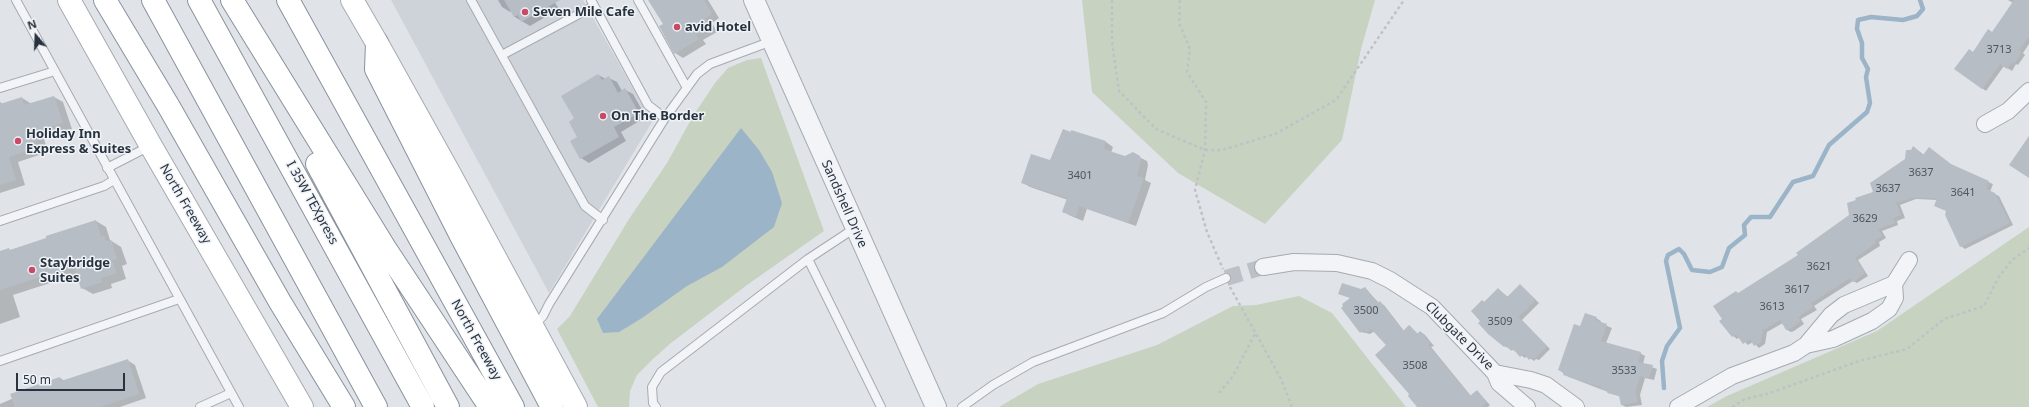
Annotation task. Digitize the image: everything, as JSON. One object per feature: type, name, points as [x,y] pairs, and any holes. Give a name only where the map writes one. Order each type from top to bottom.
[{"type":"main road","name":"North Freeway","points":[[69,0],[151,146],[302,407]]},
{"type":"main road","points":[[105,0],[173,113],[280,302],[344,407]]},
{"type":"main road","points":[[153,0],[376,407]]},
{"type":"main road","name":"I 35W TEXpress","points":[[200,0],[422,407]]},
{"type":"main road","points":[[231,0],[381,241],[490,407]]},
{"type":"main road","name":"I 35W TEXpress","points":[[231,0],[448,407]]},
{"type":"main road","name":"North Freeway","points":[[288,0],[512,407]]},
{"type":"main road","points":[[352,0],[576,407]]},
{"type":"main road","points":[[377,43],[376,69],[457,229],[552,407]]},
{"type":"street","name":"Sandshell Drive","points":[[754,0],[936,407]]},
{"type":"street","points":[[1985,124],[2008,111],[2029,91]]},
{"type":"street","points":[[1678,407],[1721,381],[1794,353],[1806,345],[1831,315],[1844,305],[1894,284],[1909,260]]},
{"type":"street","name":"Clubgate Drive","points":[[1264,267],[1294,262],[1337,263],[1372,271],[1411,292],[1432,307],[1496,373],[1499,383],[1527,407]]},
{"type":"street","points":[[1806,345],[1833,339],[1872,321],[1889,309],[1895,298],[1894,284]]},
{"type":"street","points":[[1496,373],[1531,380],[1546,385],[1576,407]]},
{"type":"lane","points":[[16,0],[239,407]]},
{"type":"lane","points":[[472,0],[585,206],[603,220]]},
{"type":"lane","points":[[638,0],[687,88]]},
{"type":"lane","points":[[502,55],[593,3],[648,105],[665,118]]},
{"type":"lane","points":[[532,328],[543,316],[665,118],[697,74],[710,64],[772,41]]},
{"type":"lane","points":[[0,88],[54,71]]},
{"type":"lane","points":[[107,168],[151,146]]},
{"type":"lane","points":[[0,221],[104,186],[114,180]]},
{"type":"lane","points":[[656,407],[653,403],[652,387],[661,372],[808,259],[855,228]]},
{"type":"lane","points":[[808,259],[881,407]]},
{"type":"lane","points":[[962,407],[993,385],[1033,362],[1163,313],[1206,287],[1226,278]]},
{"type":"lane","points":[[0,361],[165,305],[179,298]]},
{"type":"lane","points":[[200,407],[231,393]]},
{"type":"path","points":[[1112,0],[1112,42],[1119,91],[1156,129],[1205,150],[1222,150],[1275,134],[1336,100],[1404,0]]},
{"type":"path","points":[[1180,0],[1179,23],[1190,49],[1187,72],[1206,102],[1205,150],[1194,190],[1207,232],[1226,278],[1281,379],[1292,407]]},
{"type":"path","points":[[1732,407],[1745,399],[1767,394],[1859,361],[1907,348],[1944,319],[1984,306],[1998,278],[2012,260],[2029,248]]},
{"type":"path","points":[[1219,393],[1233,376],[1256,334]]},
{"type":"shaded area","points":[[391,0],[583,0],[652,122],[549,293]]},
{"type":"green space","points":[[1082,0],[1375,0],[1361,49],[1342,140],[1265,224],[1178,173],[1092,92]]},
{"type":"green space","points":[[761,58],[824,231],[747,285],[671,343],[653,359],[637,375],[630,391],[629,407],[598,407],[557,329],[570,316],[629,219],[667,163],[693,116],[715,83],[728,68],[747,60]]},
{"type":"green space","points":[[2029,227],[2029,407],[1707,407],[1727,396],[1877,331]]},
{"type":"green space","points":[[1299,296],[1332,313],[1406,407],[999,407],[1038,384],[1157,345],[1233,306],[1256,305]]},
{"type":"water","points":[[741,128],[759,150],[772,172],[782,203],[774,227],[722,267],[687,286],[642,318],[619,332],[603,333],[597,319]]},
{"type":"building","name":"Seven Mile Cafe","points":[[504,0],[560,0],[521,22],[518,15],[514,17]]},
{"type":"building","name":"avid Hotel","points":[[648,0],[704,0],[712,14],[705,18],[710,27],[696,35],[699,39],[674,54],[659,26],[663,24]]},
{"type":"building","points":[[2014,0],[2029,0],[2029,36],[2019,50],[2022,52],[2014,64],[2012,62],[2007,69],[2000,64],[1982,89],[1954,69],[1969,49],[1973,52],[1988,29],[1992,32]]},
{"type":"building","name":"On The Border","points":[[598,74],[602,80],[609,76],[618,93],[625,88],[639,113],[614,127],[619,137],[580,159],[570,141],[577,137],[569,122],[574,118],[561,96]]},
{"type":"building","name":"Holiday Inn Express & Suites","points":[[54,96],[63,123],[34,132],[37,141],[34,142],[36,148],[9,157],[16,180],[0,185],[0,104],[22,97],[24,105]]},
{"type":"building","points":[[1063,129],[1106,141],[1103,149],[1125,156],[1133,152],[1140,156],[1141,160],[1137,176],[1144,178],[1128,223],[1079,206],[1076,217],[1062,212],[1067,198],[1021,183],[1031,154],[1050,160]]},
{"type":"building","points":[[2029,136],[2029,178],[2009,165]]},
{"type":"building","points":[[1913,146],[1923,155],[1929,147],[1951,164],[1989,181],[1986,189],[1995,193],[2010,223],[1960,247],[1945,215],[1946,211],[1934,206],[1937,198],[1911,198],[1896,203],[1901,215],[1893,218],[1895,223],[1878,229],[1882,236],[1875,240],[1876,243],[1855,258],[1865,273],[1853,282],[1850,278],[1811,303],[1813,307],[1798,317],[1801,321],[1790,329],[1786,330],[1780,320],[1763,330],[1761,342],[1754,346],[1750,339],[1743,344],[1736,334],[1732,337],[1719,321],[1722,319],[1713,306],[1736,291],[1738,293],[1798,255],[1796,253],[1849,215],[1847,203],[1856,200],[1855,198],[1873,192],[1870,183],[1905,159],[1906,150],[1911,150]]},
{"type":"building","name":"Staybridge Suites","points":[[96,220],[101,237],[104,236],[106,241],[111,240],[117,259],[112,260],[116,273],[101,278],[102,282],[81,289],[74,266],[0,290],[0,251],[9,248],[10,250],[46,238],[46,236]]},
{"type":"building","points":[[1342,283],[1361,289],[1365,287],[1378,303],[1380,301],[1403,331],[1409,325],[1417,334],[1420,331],[1430,343],[1428,345],[1470,396],[1477,390],[1487,402],[1481,407],[1417,407],[1408,396],[1409,394],[1375,355],[1386,345],[1371,329],[1366,333],[1364,330],[1360,333],[1341,308],[1343,306],[1342,304],[1350,298],[1338,294]]},
{"type":"building","points":[[1520,284],[1536,300],[1518,317],[1547,346],[1534,359],[1532,357],[1529,360],[1524,354],[1520,357],[1513,349],[1511,351],[1506,345],[1504,347],[1488,334],[1478,323],[1480,321],[1471,311],[1482,300],[1484,302],[1498,288],[1507,297]]},
{"type":"building","points":[[1585,313],[1597,317],[1595,320],[1607,324],[1601,341],[1641,352],[1638,362],[1653,365],[1649,378],[1640,376],[1635,392],[1638,402],[1621,405],[1619,396],[1607,393],[1608,391],[1600,389],[1601,387],[1563,375],[1564,372],[1558,370],[1574,324],[1580,326]]},
{"type":"building","points":[[128,359],[139,394],[100,407],[15,407],[10,394],[60,377],[61,381]]},
{"type":"waterway","points":[[1664,388],[1662,361],[1667,346],[1680,328],[1666,261],[1668,255],[1679,249],[1684,254],[1692,270],[1710,272],[1722,267],[1729,248],[1745,235],[1744,225],[1751,217],[1770,217],[1793,182],[1813,176],[1829,145],[1867,112],[1870,103],[1866,77],[1868,69],[1862,58],[1862,43],[1857,29],[1858,20],[1871,17],[1903,20],[1917,16],[1923,9],[1920,0]]},
{"type":"tunnel","points":[[1226,278],[1263,267]]},
{"type":"place","name":"Seven Mile Cafe","points":[[525,12]]},
{"type":"place","name":"avid Hotel","points":[[677,27]]},
{"type":"place","name":"On The Border","points":[[603,116]]},
{"type":"place","name":"Holiday Inn Express & Suites","points":[[18,141]]},
{"type":"place","name":"Staybridge Suites","points":[[32,270]]}]
